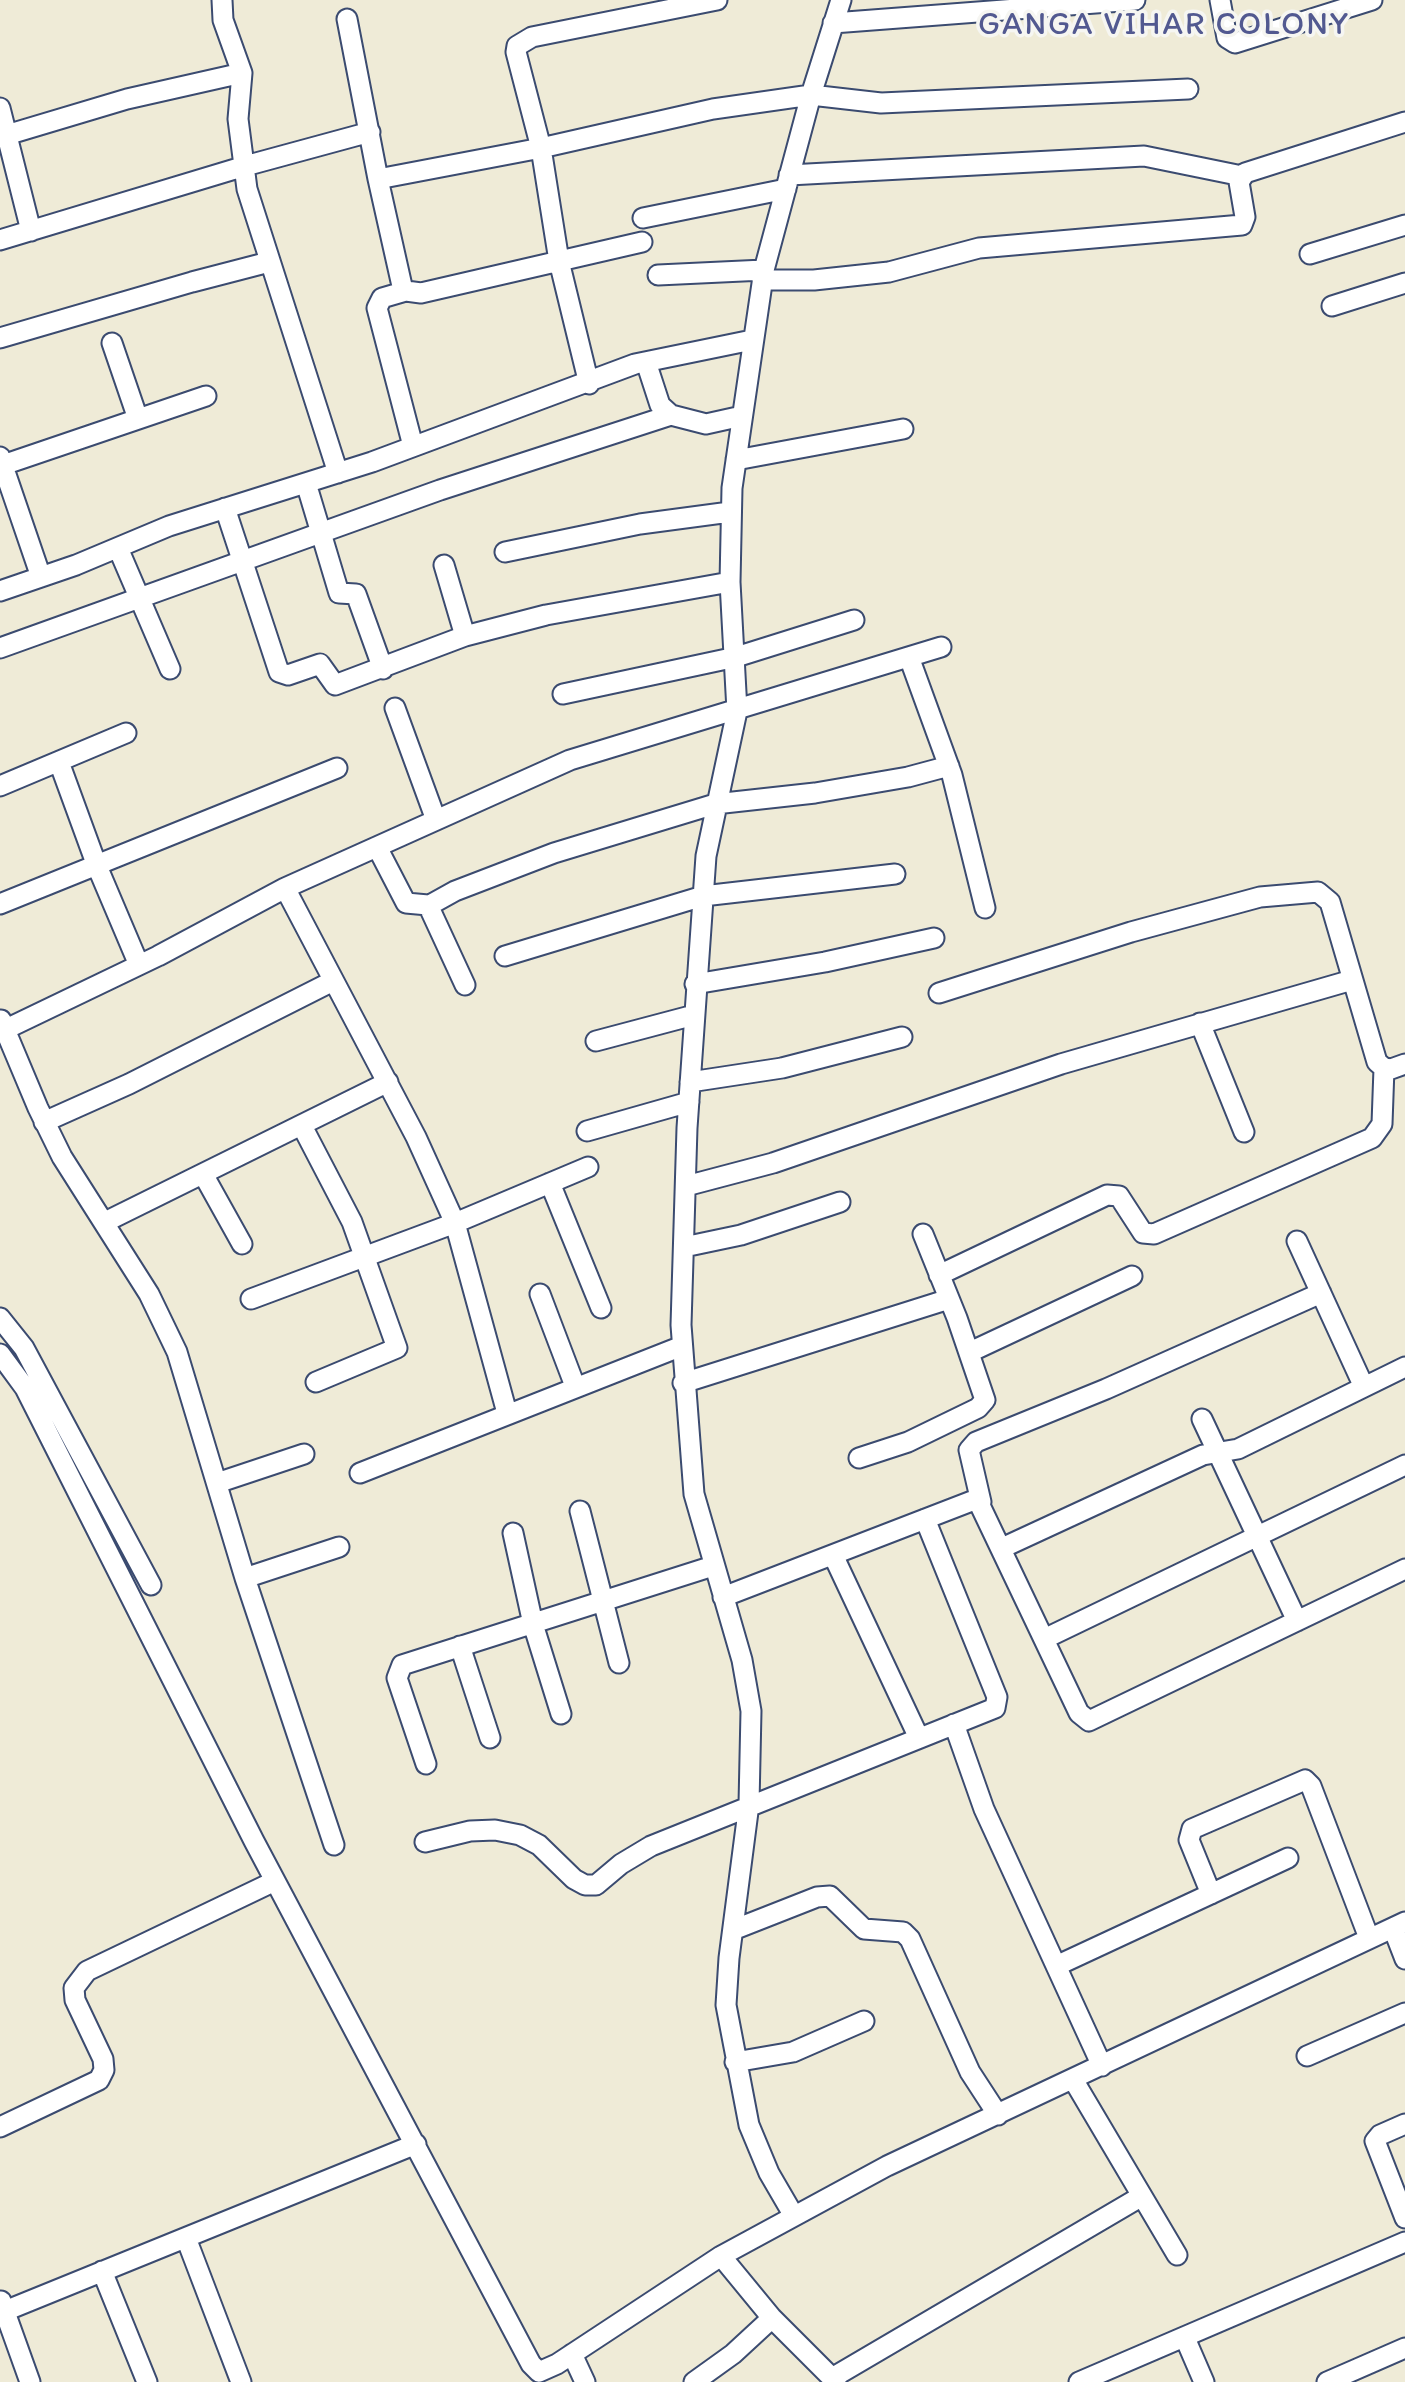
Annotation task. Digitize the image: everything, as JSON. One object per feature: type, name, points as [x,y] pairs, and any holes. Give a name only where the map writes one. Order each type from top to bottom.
[{"type":"street","points":[[222,0],[224,26],[242,72],[238,119],[247,189],[338,473]]},
{"type":"street","points":[[589,384],[559,261],[541,148],[516,51],[520,42],[532,37],[717,0]]},
{"type":"street","points":[[794,2216],[769,2173],[750,2125],[735,2062],[726,2005],[749,1804],[749,1689],[694,1494],[683,1383],[684,1247],[695,984],[703,896],[715,804],[737,711],[730,582],[730,512],[736,460],[763,275],[811,95],[841,0]]},
{"type":"street","points":[[833,23],[1135,0]]},
{"type":"street","points":[[1220,0],[1227,38],[1234,43],[1372,0]]},
{"type":"street","points":[[347,19],[378,179],[401,286],[405,291]]},
{"type":"street","points":[[4,136],[127,99],[242,72]]},
{"type":"street","points":[[378,179],[541,148],[713,109],[811,95],[881,103],[1188,89]]},
{"type":"street","points":[[0,108],[4,136],[31,231]]},
{"type":"street","points":[[643,218],[788,182],[1144,156],[1241,176],[1405,122]]},
{"type":"street","points":[[0,240],[245,166],[370,132]]},
{"type":"street","points":[[658,275],[763,275],[814,280],[889,272],[979,248],[1237,226],[1245,221],[1239,182],[1241,176]]},
{"type":"street","points":[[1310,254],[1405,225]]},
{"type":"street","points":[[413,446],[377,308],[382,298],[405,291],[421,293],[642,242]]},
{"type":"street","points":[[0,338],[269,262]]},
{"type":"street","points":[[1332,306],[1405,283]]},
{"type":"street","points":[[0,591],[225,508],[338,473],[646,362],[752,340]]},
{"type":"street","points":[[113,343],[138,419]]},
{"type":"street","points":[[646,362],[660,405],[671,415],[706,424],[742,416]]},
{"type":"street","points":[[41,577],[1,463],[206,396]]},
{"type":"street","points":[[0,648],[440,490],[671,415]]},
{"type":"street","points":[[736,460],[902,429]]},
{"type":"street","points":[[306,483],[339,593],[356,594],[383,668]]},
{"type":"street","points":[[225,508],[241,562],[282,675],[320,664],[332,684],[338,685],[465,636],[581,607],[730,582]]},
{"type":"street","points":[[505,552],[640,524],[730,512]]},
{"type":"street","points":[[118,548],[170,669]]},
{"type":"street","points":[[444,565],[465,636]]},
{"type":"street","points":[[563,694],[736,657],[854,620]]},
{"type":"street","points":[[334,1845],[245,1578],[177,1352],[149,1294],[106,1222],[83,1191],[44,1122],[2,1024],[139,965],[285,888],[570,760],[635,738],[737,711],[941,647]]},
{"type":"street","points":[[909,657],[949,766],[985,908]]},
{"type":"street","points":[[395,708],[436,820]]},
{"type":"street","points":[[0,786],[126,733]]},
{"type":"street","points":[[60,762],[97,866],[139,965]]},
{"type":"street","points":[[428,906],[455,891],[554,853],[715,804],[815,793],[908,777],[949,766]]},
{"type":"street","points":[[0,904],[337,768]]},
{"type":"street","points":[[377,847],[406,903],[412,906],[425,903],[428,906],[465,985]]},
{"type":"street","points":[[505,956],[703,896],[895,874]]},
{"type":"street","points":[[285,888],[388,1082],[455,1223],[507,1413]]},
{"type":"street","points":[[939,993],[1131,932],[1260,897],[1309,891],[1326,895],[1330,902],[1375,1055],[1384,1068],[1382,1124],[1372,1138],[1154,1234],[1143,1233],[1119,1196],[1107,1195],[939,1275]]},
{"type":"street","points":[[695,984],[825,962],[934,938]]},
{"type":"street","points":[[686,1186],[773,1163],[1062,1064],[1352,980]]},
{"type":"street","points":[[44,1122],[141,1078],[333,981]]},
{"type":"street","points":[[596,1041],[694,1015]]},
{"type":"street","points":[[1200,1023],[1244,1132]]},
{"type":"street","points":[[587,1130],[690,1092],[902,1037]]},
{"type":"street","points":[[1384,1068],[1405,1064]]},
{"type":"street","points":[[106,1222],[388,1082]]},
{"type":"street","points":[[302,1126],[352,1222],[397,1348],[316,1382]]},
{"type":"street","points":[[251,1299],[455,1223],[588,1167]]},
{"type":"street","points":[[203,1174],[242,1244]]},
{"type":"street","points":[[550,1183],[601,1308]]},
{"type":"street","points":[[684,1247],[741,1235],[840,1202]]},
{"type":"street","points":[[859,1458],[908,1442],[983,1405],[986,1395],[923,1234]]},
{"type":"street","points":[[1297,1241],[1364,1387]]},
{"type":"street","points":[[970,1352],[1132,1276]]},
{"type":"street","points":[[1321,1293],[1106,1389],[976,1443],[969,1450],[981,1502],[1079,1713],[1089,1721],[1405,1569]]},
{"type":"street","points":[[540,1294],[575,1387]]},
{"type":"street","points":[[683,1383],[949,1298]]},
{"type":"street","points":[[0,1318],[24,1348],[152,1585]]},
{"type":"street","points":[[360,1473],[682,1346]]},
{"type":"street","points":[[0,1354],[25,1388],[275,1881],[531,2364],[539,2372],[559,2363],[720,2256],[887,2166],[1074,2081],[1399,1925],[1405,1959]]},
{"type":"street","points":[[1002,1548],[1203,1455],[1238,1449],[1405,1367]]},
{"type":"street","points":[[1202,1419],[1297,1621]]},
{"type":"street","points":[[217,1483],[304,1454]]},
{"type":"street","points":[[1044,1639],[1405,1465]]},
{"type":"street","points":[[723,1597],[973,1500],[981,1502]]},
{"type":"street","points":[[580,1511],[619,1663]]},
{"type":"street","points":[[425,1842],[470,1831],[495,1830],[520,1835],[539,1845],[574,1879],[585,1885],[596,1885],[636,1854],[749,1804],[995,1708],[998,1702],[925,1519]]},
{"type":"street","points":[[513,1533],[533,1624],[561,1714]]},
{"type":"street","points":[[245,1578],[339,1547]]},
{"type":"street","points":[[833,1555],[919,1738]]},
{"type":"street","points":[[426,1764],[397,1671],[402,1665],[713,1566]]},
{"type":"street","points":[[460,1646],[490,1738]]},
{"type":"street","points":[[954,1724],[984,1809],[1102,2066]]},
{"type":"street","points":[[1211,1894],[1189,1840],[1192,1829],[1305,1780],[1311,1786],[1369,1938]]},
{"type":"street","points":[[1056,1966],[1288,1858]]},
{"type":"street","points":[[0,2127],[99,2080],[104,2070],[103,2059],[75,2000],[74,1988],[87,1971],[275,1881]]},
{"type":"street","points":[[733,1930],[817,1897],[830,1896],[864,1929],[903,1932],[910,1939],[970,2072],[998,2115]]},
{"type":"street","points":[[1307,2056],[1405,2013]]},
{"type":"street","points":[[735,2062],[793,2052],[864,2021]]},
{"type":"street","points":[[1074,2081],[1177,2255]]},
{"type":"street","points":[[1405,2124],[1380,2135],[1375,2141],[1405,2218]]},
{"type":"street","points":[[30,2382],[3,2305],[103,2271],[416,2144]]},
{"type":"street","points":[[720,2256],[772,2318],[834,2380],[1142,2196]]},
{"type":"street","points":[[186,2238],[241,2382]]},
{"type":"street","points":[[1079,2382],[1405,2242]]},
{"type":"street","points":[[103,2271],[147,2382]]},
{"type":"street","points":[[694,2382],[733,2354],[772,2318]]},
{"type":"street","points":[[1185,2338],[1204,2382]]},
{"type":"street","points":[[1327,2382],[1405,2348]]},
{"type":"street","points":[[559,2363],[585,2382]]},
{"type":"district","name":"GANGA VIHAR COLONY","points":[[1164,26]]}]
